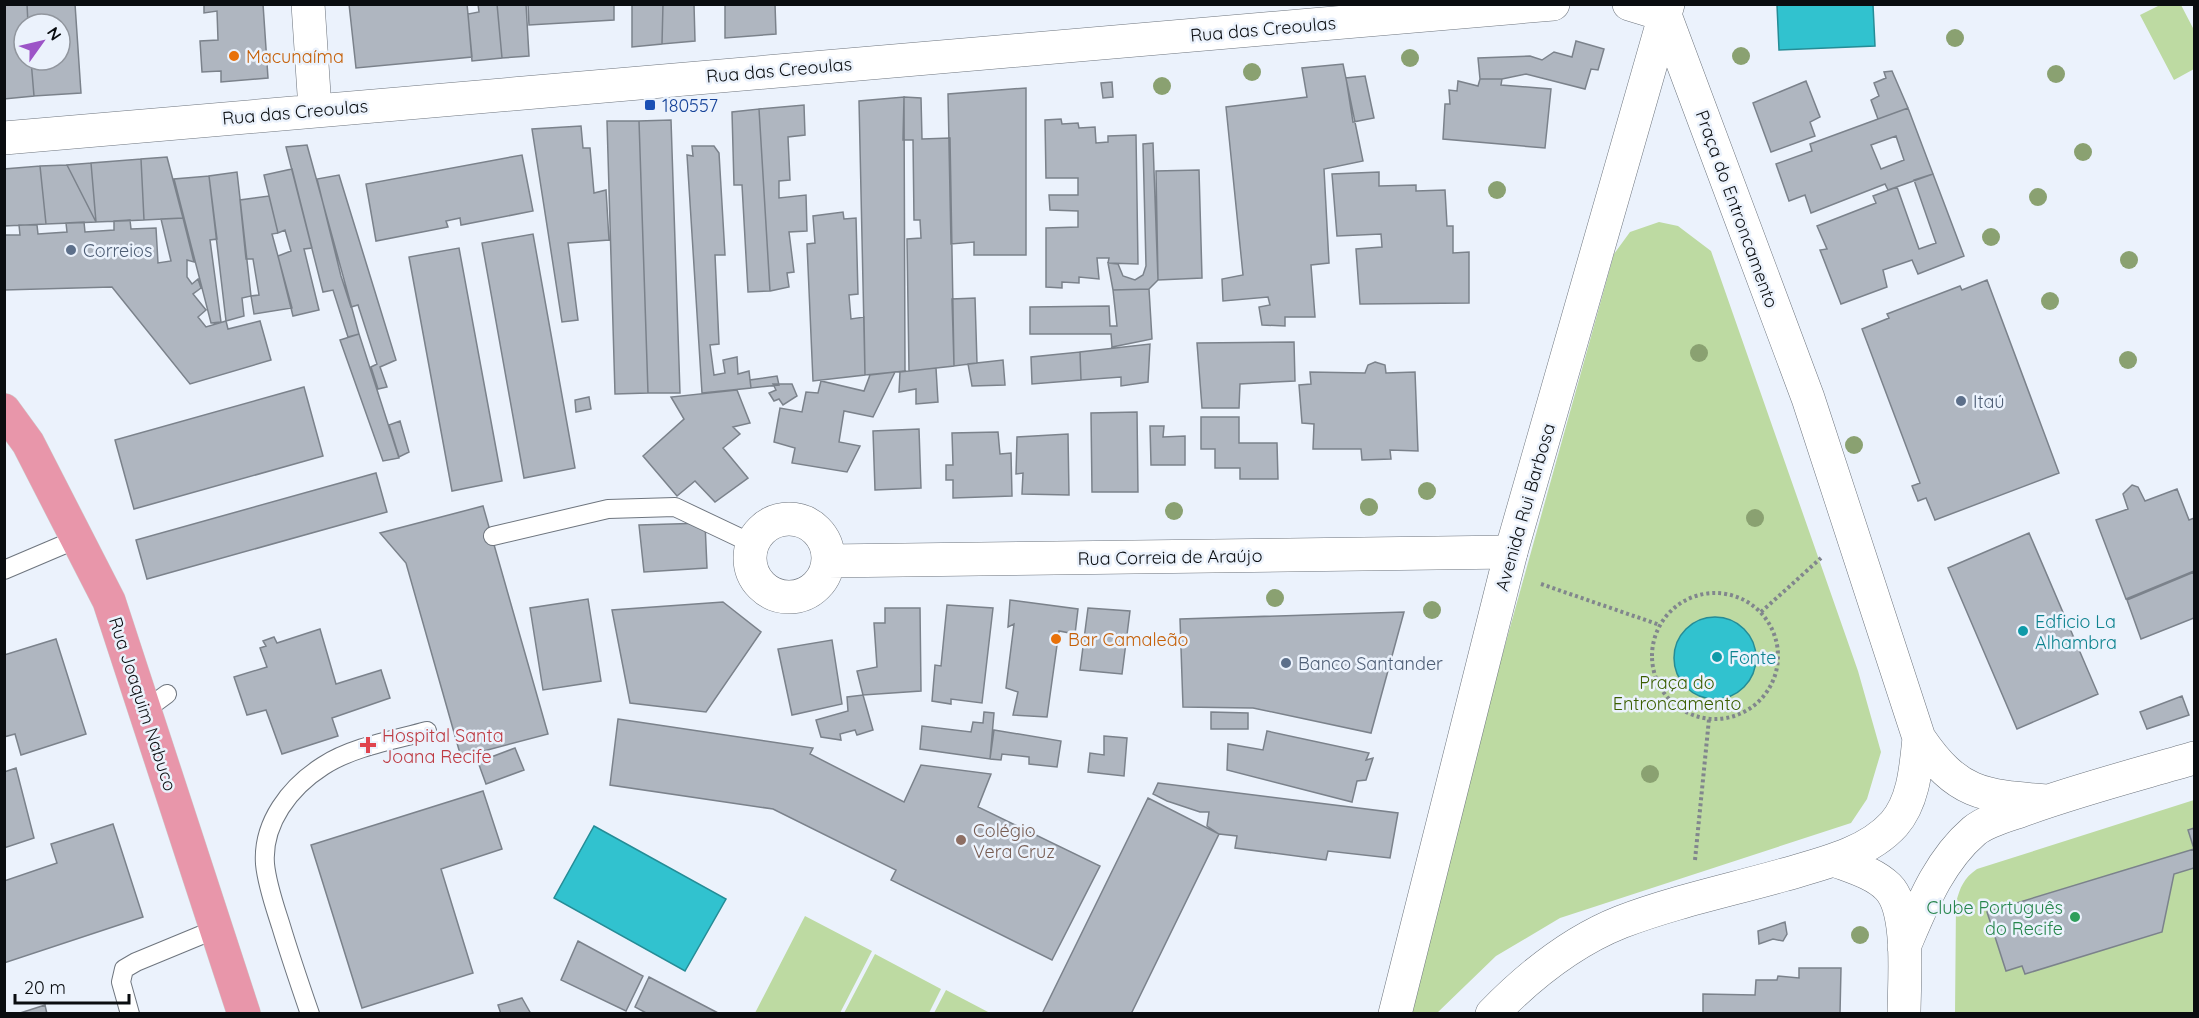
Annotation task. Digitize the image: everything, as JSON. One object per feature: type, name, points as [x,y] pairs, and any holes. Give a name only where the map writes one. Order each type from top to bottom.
[{"type":"main road","points":[[308,4],[315,110]]},
{"type":"main road","name":"Rua das Creoulas","points":[[4,138],[1553,4]]},
{"type":"main road","points":[[1629,4],[1667,10]]},
{"type":"main road","name":"Praça do Entroncamento","points":[[1667,10],[1808,398],[1919,738],[1940,767],[1952,779],[1971,789],[2006,798],[2046,801]]},
{"type":"main road","name":"Avenida Rui Barbosa","points":[[1395,1014],[1509,562],[1667,10]]},
{"type":"main road","name":"Rua Joaquim Nabuco","points":[[4,410],[28,443],[109,601],[156,702],[216,929],[244,1014]]},
{"type":"main road","points":[[784,520],[798,520],[810,526],[820,535],[826,547],[828,561],[824,575],[815,587],[802,595],[788,597],[773,594],[761,585],[753,573],[750,558],[753,544],[760,532],[771,524],[784,520]]},
{"type":"main road","name":"Rua Correia de Araújo","points":[[828,561],[1509,562]]},
{"type":"main road","points":[[1492,1014],[1544,968],[1591,938],[1620,923],[1834,860],[1871,843],[1893,825],[1903,810],[1914,779],[1919,738]]},
{"type":"main road","points":[[1904,947],[1924,898],[1952,853],[1975,830],[2046,801],[2194,758]]},
{"type":"main road","points":[[1834,860],[1868,874],[1893,893],[1898,903],[1904,947],[1904,1014]]},
{"type":"lane","points":[[492,536],[608,509],[675,507],[753,544]]},
{"type":"lane","points":[[4,570],[77,539]]},
{"type":"lane","points":[[310,1014],[273,899],[265,864],[269,830],[283,803],[302,781],[324,765],[355,752],[427,731]]},
{"type":"lane","points":[[130,1014],[121,982],[124,969],[216,929]]},
{"type":"path","points":[[1761,612],[1852,534]]},
{"type":"path","points":[[1509,562],[1660,625]]},
{"type":"path","points":[[1702,593],[1724,593],[1744,600],[1761,612],[1772,628],[1778,648],[1777,668],[1770,687],[1758,703],[1742,714],[1722,720],[1709,719],[1681,711],[1665,696],[1654,677],[1651,656],[1655,634],[1665,615],[1682,601],[1702,593]]},
{"type":"path","points":[[1701,899],[1694,869],[1709,719]]},
{"type":"green space","points":[[2160,5],[2181,5],[2194,30],[2194,69],[2174,80],[2140,15]]},
{"type":"green space","name":"Praça do Entroncamento","points":[[1659,222],[1678,226],[1711,251],[1858,671],[1881,752],[1867,799],[1851,823],[1560,918],[1496,956],[1437,1013],[1409,1014],[1499,667],[1614,254],[1630,232]]},
{"type":"green space","name":"Clube Português do Recife","points":[[2194,800],[2194,1013],[1955,1014],[1956,903],[1963,883],[1973,872]]},
{"type":"green space","points":[[805,916],[872,951],[840,1013],[755,1013]]},
{"type":"green space","points":[[875,954],[941,989],[929,1013],[844,1013]]},
{"type":"green space","points":[[946,990],[990,1013],[934,1013]]},
{"type":"water","points":[[1777,5],[1873,5],[1875,46],[1779,50]]},
{"type":"water","points":[[1715,617],[1731,620],[1744,629],[1753,642],[1756,658],[1753,674],[1744,687],[1731,696],[1715,699],[1699,696],[1686,687],[1677,674],[1674,658],[1677,642],[1686,629],[1699,620]]},
{"type":"water","points":[[594,826],[726,899],[685,971],[554,898]]},
{"type":"building","points":[[4,4],[27,4],[27,12],[12,12],[12,72],[32,72],[34,96],[4,99]]},
{"type":"building","points":[[27,4],[75,4],[81,93],[34,96],[32,72],[72,72],[72,12],[27,12]]},
{"type":"building","name":"Macunaíma","points":[[204,4],[263,4],[268,78],[221,82],[221,71],[202,72],[200,41],[218,40],[217,11],[204,13]]},
{"type":"building","points":[[349,4],[467,4],[472,57],[356,68]]},
{"type":"building","points":[[478,4],[497,4],[502,58],[472,61],[468,14],[479,12]]},
{"type":"building","points":[[497,4],[526,4],[529,56],[502,58]]},
{"type":"building","points":[[528,4],[614,4],[614,20],[529,25]]},
{"type":"building","points":[[632,4],[663,4],[662,44],[632,47]]},
{"type":"building","points":[[663,4],[694,4],[695,41],[662,44]]},
{"type":"building","points":[[725,4],[775,4],[776,34],[725,38]]},
{"type":"building","points":[[1576,41],[1604,49],[1598,70],[1591,69],[1585,89],[1526,74],[1502,79],[1480,79],[1478,58],[1530,56],[1542,60],[1554,52],[1572,57]]},
{"type":"building","points":[[1343,64],[1363,161],[1324,169],[1329,263],[1311,265],[1315,317],[1285,317],[1285,326],[1262,325],[1259,307],[1270,305],[1268,297],[1223,301],[1222,279],[1243,275],[1226,107],[1307,97],[1302,68]]},
{"type":"building","points":[[1892,71],[1908,108],[1878,119],[1871,100],[1879,96],[1874,83],[1886,78],[1884,72]]},
{"type":"building","points":[[1365,76],[1374,118],[1353,122],[1346,78]]},
{"type":"building","points":[[1480,79],[1502,79],[1501,85],[1551,89],[1545,148],[1443,139],[1445,104],[1450,104],[1449,90],[1457,91],[1458,81],[1478,86]]},
{"type":"building","points":[[1806,81],[1820,117],[1810,122],[1815,136],[1771,152],[1753,103]]},
{"type":"building","points":[[1112,82],[1113,97],[1103,98],[1101,83]]},
{"type":"building","points":[[1026,88],[1026,255],[974,255],[974,242],[951,244],[948,94]]},
{"type":"building","points":[[904,97],[921,98],[922,139],[950,138],[954,366],[909,371],[907,239],[921,238],[920,220],[914,220],[913,140],[903,140]]},
{"type":"building","points":[[904,97],[905,371],[865,375],[859,101]]},
{"type":"building","points":[[804,105],[805,135],[788,137],[790,180],[779,181],[779,198],[806,195],[807,231],[789,232],[794,272],[787,273],[789,287],[770,291],[759,109]]},
{"type":"building","points":[[1908,108],[1933,174],[1888,190],[1885,184],[1811,213],[1805,195],[1789,201],[1776,164],[1812,151],[1810,144]],"holes":[[[1896,136],[1904,160],[1881,169],[1871,145]]]},
{"type":"building","points":[[759,109],[770,291],[748,292],[742,185],[734,185],[732,112]]},
{"type":"building","points":[[1061,119],[1062,124],[1078,123],[1079,128],[1095,127],[1096,143],[1108,142],[1108,136],[1136,135],[1138,264],[1108,263],[1109,258],[1097,258],[1099,279],[1079,277],[1079,283],[1062,282],[1062,288],[1046,287],[1046,228],[1078,227],[1078,211],[1050,210],[1049,195],[1078,195],[1078,178],[1046,178],[1045,120]]},
{"type":"building","points":[[671,120],[680,393],[648,393],[639,121]]},
{"type":"building","points":[[607,121],[639,121],[648,393],[615,394]]},
{"type":"building","points":[[581,126],[583,148],[590,148],[594,193],[606,190],[609,240],[568,243],[578,320],[562,322],[532,129]]},
{"type":"building","points":[[1153,143],[1158,280],[1149,289],[1113,290],[1108,263],[1118,264],[1123,276],[1135,280],[1143,275],[1146,266],[1143,144]]},
{"type":"building","points":[[307,145],[359,334],[348,337],[333,290],[323,292],[286,147]]},
{"type":"building","points":[[692,146],[714,146],[719,153],[725,255],[715,255],[719,344],[710,345],[714,375],[725,373],[723,360],[737,357],[738,374],[749,371],[751,388],[702,393],[687,155],[693,156]]},
{"type":"building","points":[[522,155],[533,211],[461,225],[460,218],[446,221],[448,227],[376,241],[366,184]]},
{"type":"building","points":[[167,157],[183,218],[144,220],[141,159]]},
{"type":"building","points":[[141,159],[144,220],[96,222],[91,163]]},
{"type":"building","points":[[91,163],[96,222],[67,165]]},
{"type":"building","points":[[67,165],[96,222],[46,224],[40,166]]},
{"type":"building","points":[[40,166],[46,224],[4,226],[4,169]]},
{"type":"building","points":[[292,169],[312,248],[304,249],[319,310],[293,316],[278,256],[291,251],[285,230],[278,233],[264,175]]},
{"type":"building","points":[[1199,170],[1202,278],[1158,280],[1156,171]]},
{"type":"building","points":[[237,172],[251,296],[242,298],[244,316],[226,321],[209,176]]},
{"type":"building","points":[[1379,172],[1379,186],[1416,185],[1416,191],[1445,190],[1447,226],[1453,226],[1453,253],[1469,252],[1469,303],[1360,304],[1356,249],[1382,247],[1381,234],[1337,236],[1332,174]]},
{"type":"building","points":[[1933,174],[1964,256],[1918,274],[1912,260],[1883,270],[1887,287],[1841,304],[1820,250],[1827,249],[1817,226],[1876,203],[1873,196],[1897,187],[1919,249],[1936,243],[1914,180]]},
{"type":"building","points":[[339,175],[396,360],[380,367],[387,387],[378,389],[371,367],[377,364],[358,305],[351,307],[317,179]]},
{"type":"building","points":[[209,176],[217,239],[210,240],[221,322],[211,323],[174,179]]},
{"type":"building","points":[[269,196],[278,233],[272,234],[292,308],[254,314],[251,296],[259,295],[253,259],[246,259],[240,200]]},
{"type":"building","points":[[843,212],[844,219],[856,218],[858,294],[849,295],[851,319],[864,317],[865,375],[813,381],[807,244],[815,243],[813,216]]},
{"type":"building","points":[[183,218],[194,262],[187,260],[187,277],[192,284],[198,279],[201,288],[193,294],[206,310],[198,317],[206,327],[226,321],[228,329],[260,321],[271,360],[190,384],[112,287],[4,290],[4,235],[20,235],[19,225],[37,225],[38,234],[67,232],[66,223],[84,222],[85,232],[114,230],[114,221],[130,220],[131,229],[156,228],[158,263],[171,261],[161,219]]},
{"type":"building","points":[[533,234],[575,468],[524,478],[482,243]]},
{"type":"building","points":[[459,248],[502,481],[452,491],[409,257]]},
{"type":"building","name":"Itaú","points":[[1987,280],[2059,473],[1935,520],[1926,498],[1918,501],[1912,486],[1920,483],[1862,329],[1889,318],[1887,314],[1960,286],[1962,290]]},
{"type":"building","points":[[1149,289],[1152,339],[1112,347],[1111,334],[1030,334],[1030,307],[1109,306],[1110,326],[1117,326],[1113,290]]},
{"type":"building","points":[[975,298],[977,363],[954,366],[952,299]]},
{"type":"building","points":[[359,334],[399,458],[383,461],[340,340]]},
{"type":"building","points":[[1294,342],[1295,381],[1240,384],[1239,408],[1202,408],[1197,343]]},
{"type":"building","points":[[1150,344],[1148,382],[1121,386],[1121,377],[1081,380],[1080,352]]},
{"type":"building","points":[[1080,352],[1081,380],[1032,384],[1031,357]]},
{"type":"building","points":[[1003,360],[1005,385],[972,386],[968,364]]},
{"type":"building","points":[[1375,362],[1385,365],[1386,373],[1415,372],[1418,451],[1390,450],[1391,459],[1362,460],[1361,449],[1313,449],[1314,424],[1302,423],[1299,385],[1311,384],[1310,372],[1365,373],[1368,365]]},
{"type":"building","points":[[936,368],[938,402],[916,404],[916,389],[899,392],[900,372]]},
{"type":"building","points":[[895,372],[873,417],[844,411],[839,442],[860,446],[847,472],[792,463],[795,448],[774,442],[780,408],[802,412],[806,392],[818,393],[821,381],[864,391],[870,375]]},
{"type":"building","points":[[777,376],[779,385],[751,388],[750,380]]},
{"type":"building","points":[[773,384],[792,384],[797,396],[783,405],[779,399],[774,401],[769,393],[776,390]]},
{"type":"building","points":[[304,387],[323,456],[134,509],[115,440]]},
{"type":"building","points":[[737,390],[750,423],[733,427],[740,434],[723,448],[748,478],[715,502],[695,481],[677,496],[643,456],[684,419],[671,397]]},
{"type":"building","points":[[589,397],[591,409],[576,412],[575,400]]},
{"type":"building","points":[[1137,412],[1138,492],[1092,492],[1091,413]]},
{"type":"building","points":[[1201,417],[1239,417],[1239,443],[1277,443],[1278,479],[1240,479],[1240,468],[1215,468],[1215,449],[1201,449]]},
{"type":"building","points":[[400,421],[409,452],[399,457],[389,425]]},
{"type":"building","points":[[1150,426],[1164,426],[1163,437],[1185,436],[1185,465],[1151,465]]},
{"type":"building","points":[[919,429],[921,488],[875,490],[873,431]]},
{"type":"building","points":[[998,432],[1000,454],[1011,453],[1012,496],[953,498],[953,480],[946,480],[946,465],[953,465],[952,433]]},
{"type":"building","points":[[1068,434],[1069,495],[1022,494],[1023,473],[1016,474],[1017,437]]},
{"type":"building","points":[[376,473],[387,512],[147,579],[136,540]]},
{"type":"building","points":[[2132,485],[2138,487],[2145,501],[2177,489],[2189,520],[2194,518],[2194,571],[2126,599],[2096,520],[2128,509],[2123,494]]},
{"type":"building","points":[[483,506],[548,734],[461,757],[406,563],[380,533]]},
{"type":"building","points":[[705,523],[707,568],[644,572],[639,525]]},
{"type":"building","name":"Edficio La Alhambra","points":[[2029,533],[2098,694],[2017,729],[1948,568]]},
{"type":"building","points":[[2194,572],[2194,618],[2141,639],[2127,600]]},
{"type":"building","points":[[588,599],[601,681],[543,690],[530,608]]},
{"type":"building","points":[[1010,600],[1078,609],[1075,634],[1059,631],[1047,717],[1013,715],[1018,692],[1006,688],[1014,624],[1008,627]]},
{"type":"building","points":[[723,602],[761,632],[706,712],[630,703],[612,610]]},
{"type":"building","points":[[947,605],[993,608],[982,703],[951,699],[951,704],[932,701],[935,665],[941,666]]},
{"type":"building","points":[[885,608],[920,608],[921,691],[863,695],[857,671],[877,667],[874,623],[885,623]]},
{"type":"building","points":[[1088,608],[1130,611],[1122,674],[1080,670]]},
{"type":"building","name":"Banco Santander","points":[[1404,612],[1371,733],[1253,708],[1183,707],[1180,619]]},
{"type":"building","points":[[320,629],[336,684],[381,670],[390,698],[332,718],[338,736],[282,754],[266,710],[247,715],[234,677],[267,667],[260,648],[266,646],[263,641],[274,637],[277,643]]},
{"type":"building","points":[[56,639],[86,734],[21,755],[15,734],[4,737],[4,655]]},
{"type":"building","points":[[832,640],[842,704],[792,715],[778,649]]},
{"type":"building","points":[[863,695],[873,730],[857,735],[855,730],[840,734],[841,740],[821,737],[816,720],[848,711],[847,697]]},
{"type":"building","points":[[2182,696],[2189,715],[2147,729],[2140,712]]},
{"type":"building","points":[[984,712],[994,713],[990,759],[920,749],[922,726],[971,732],[973,722],[983,723]]},
{"type":"building","points":[[1211,712],[1248,713],[1248,729],[1211,729]]},
{"type":"building","points":[[618,719],[813,748],[810,754],[904,802],[921,765],[991,774],[978,807],[1100,866],[1052,960],[891,880],[896,870],[773,809],[610,785]]},
{"type":"building","points":[[994,730],[1061,741],[1057,767],[1029,764],[1029,757],[1002,754],[1001,760],[990,759]]},
{"type":"building","points":[[1267,731],[1369,753],[1366,760],[1373,758],[1366,780],[1357,781],[1352,802],[1227,770],[1228,744],[1263,750]]},
{"type":"building","points":[[1104,736],[1127,738],[1124,776],[1088,772],[1090,753],[1104,755]]},
{"type":"building","points":[[515,748],[524,770],[486,784],[478,762]]},
{"type":"building","points":[[16,768],[34,838],[4,848],[4,772]]},
{"type":"building","points":[[1158,783],[1398,813],[1390,858],[1328,851],[1326,860],[1235,848],[1237,836],[1219,834],[1207,826],[1209,812],[1200,812],[1153,794]]},
{"type":"building","points":[[483,791],[502,849],[441,869],[473,973],[362,1008],[311,845]]},
{"type":"building","points":[[1148,798],[1219,834],[1131,1014],[1042,1014]]},
{"type":"building","points":[[113,824],[143,917],[4,963],[4,881],[57,863],[51,844]]},
{"type":"building","points":[[2194,828],[2194,849],[2188,830]]},
{"type":"building","points":[[2194,849],[2194,868],[2174,874],[2162,932],[2025,974],[2022,966],[2006,971],[1987,912]]},
{"type":"building","points":[[1785,922],[1787,934],[1783,941],[1773,939],[1759,944],[1758,931]]},
{"type":"building","points":[[578,941],[643,976],[626,1011],[561,980]]},
{"type":"building","points":[[1799,968],[1841,968],[1840,1014],[1703,1014],[1703,994],[1755,995],[1756,980],[1777,980],[1778,976],[1799,978]]},
{"type":"building","points":[[649,977],[720,1014],[648,1014],[635,1007]]},
{"type":"building","points":[[522,998],[531,1014],[501,1014],[498,1005]]},
{"type":"building","points":[[45,1005],[47,1014],[17,1014]]},
{"type":"place","name":"Macunaíma","points":[[234,56]]},
{"type":"place","name":"180557","points":[[650,105]]},
{"type":"place","name":"Correios","points":[[71,250]]},
{"type":"place","name":"Itaú","points":[[1961,401]]},
{"type":"place","name":"Edficio La Alhambra","points":[[2023,631]]},
{"type":"place","name":"Bar Camaleão","points":[[1056,639]]},
{"type":"place","name":"Fonte","points":[[1717,657]]},
{"type":"place","name":"Banco Santander","points":[[1286,663]]},
{"type":"place","name":"Hospital Santa Joana Recife","points":[[368,745]]},
{"type":"place","name":"Colégio Vera Cruz","points":[[961,840]]},
{"type":"place","name":"Clube Português do Recife","points":[[2075,917]]}]
